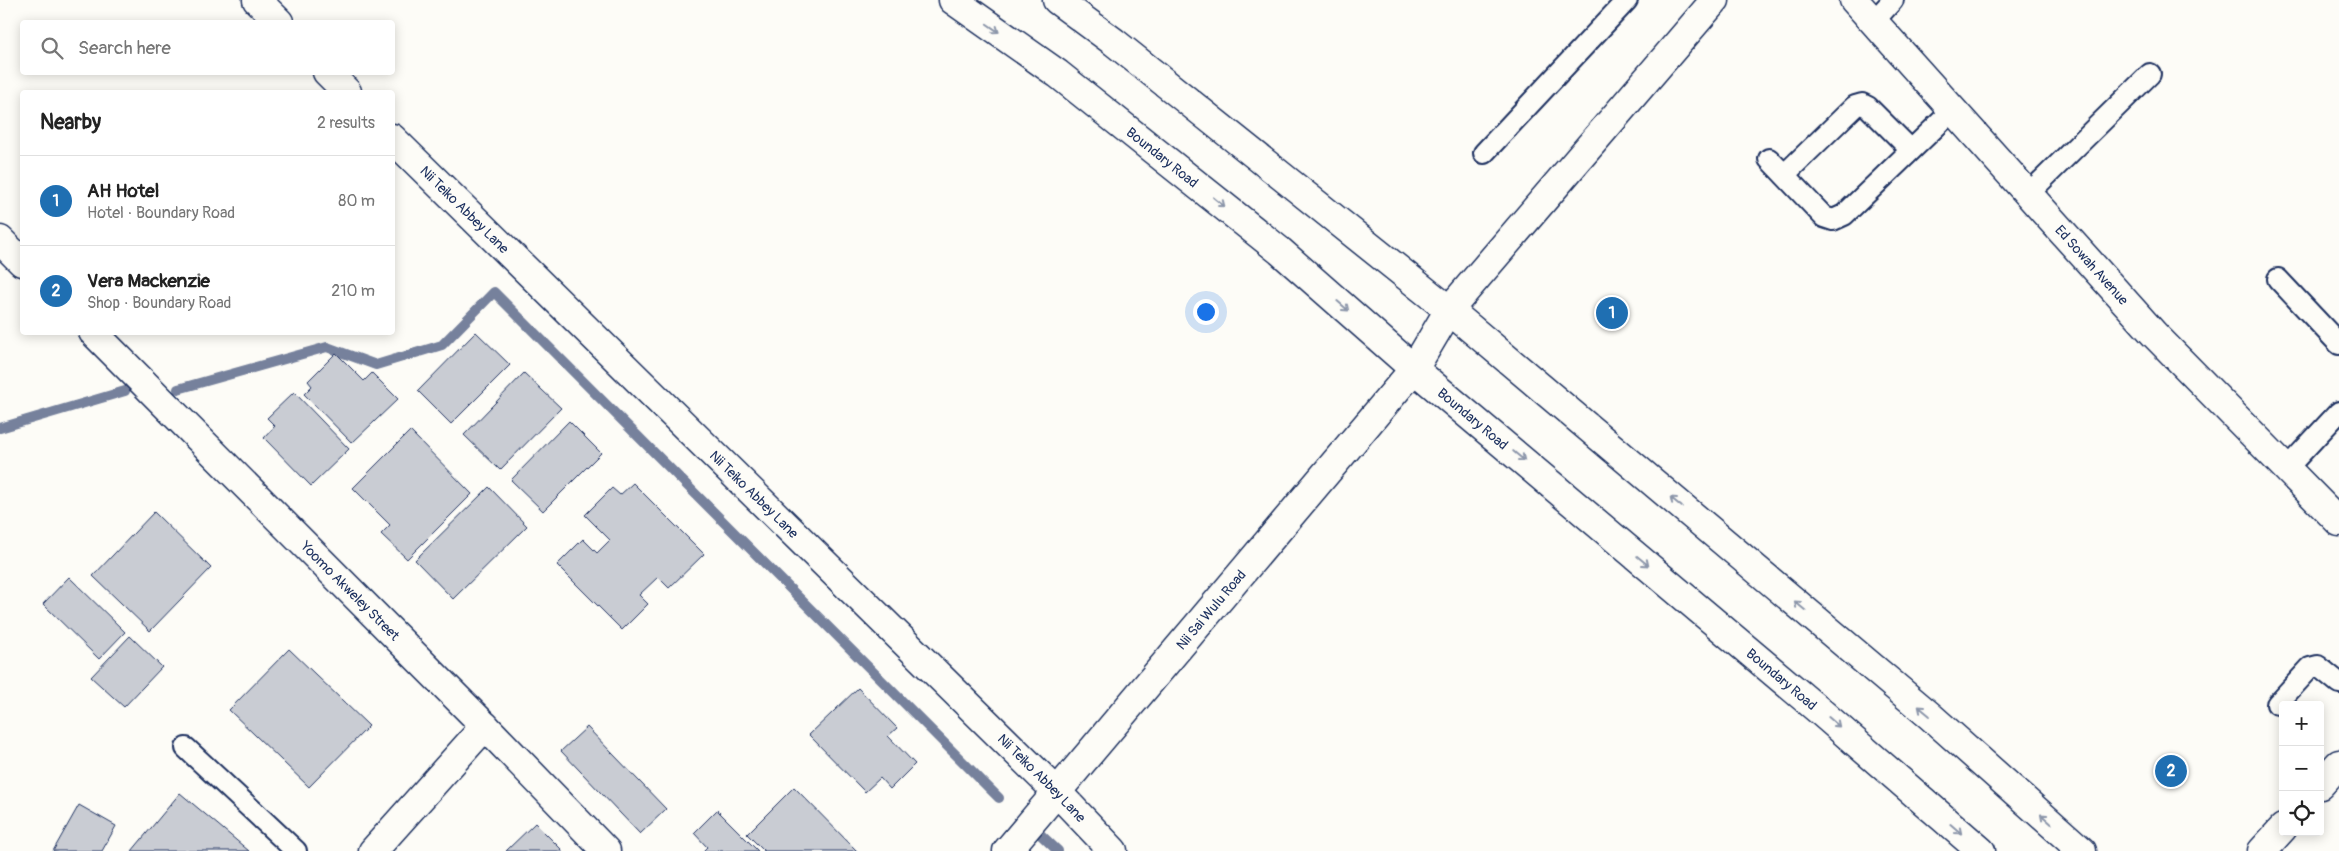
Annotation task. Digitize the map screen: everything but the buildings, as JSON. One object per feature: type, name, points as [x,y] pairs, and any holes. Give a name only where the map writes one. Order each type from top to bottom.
[{"type":"street","points":[[257,0],[277,20]]},
{"type":"street","name":"Boundary Road","points":[[953,0],[1058,74],[1257,233],[1414,369],[1822,712],[1981,851]]},
{"type":"street","points":[[1057,0],[1114,42],[1449,310],[1929,715],[2082,851]]},
{"type":"street","name":"Nii Sai Wulu Road","points":[[1007,851],[1414,369],[1449,310],[1715,0]]},
{"type":"street","name":"Ed Sowah Avenue","points":[[1854,0],[2154,334],[2339,522]]},
{"type":"street","points":[[330,75],[345,90]]},
{"type":"street","name":"Nii Teiko Abbey Lane","points":[[395,141],[1056,791],[1113,851]]},
{"type":"street","points":[[0,240],[20,260]]},
{"type":"street","name":"Yoomo Akweley Street","points":[[96,335],[485,726],[606,851]]},
{"type":"street","points":[[373,851],[485,726]]},
{"type":"street","points":[[2324,781],[2339,764]]},
{"type":"street","points":[[2262,851],[2279,832]]},
{"type":"lane","points":[[1484,153],[1627,0]]},
{"type":"lane","points":[[1874,21],[1893,0]]},
{"type":"lane","points":[[2028,194],[2150,74]]},
{"type":"lane","points":[[1784,175],[1855,106],[1862,104],[1868,106],[1911,150]]},
{"type":"lane","points":[[1769,159],[1824,217],[1833,220],[1844,215],[1953,110]]},
{"type":"lane","points":[[2278,279],[2339,344]]},
{"type":"lane","points":[[2287,468],[2339,412]]},
{"type":"lane","points":[[2277,704],[2310,668],[2318,666],[2339,683]]},
{"type":"lane","points":[[186,748],[296,851]]},
{"type":"waterway","points":[[178,389],[327,347],[376,365],[442,345],[494,292],[999,798]]},
{"type":"waterway","points":[[0,428],[125,391]]},
{"type":"waterway","points":[[1040,834],[1058,851]]},
{"type":"place","name":"AH Hotel","points":[[1612,313]]},
{"type":"place","name":"Vera Mackenzie","points":[[2171,771]]}]
